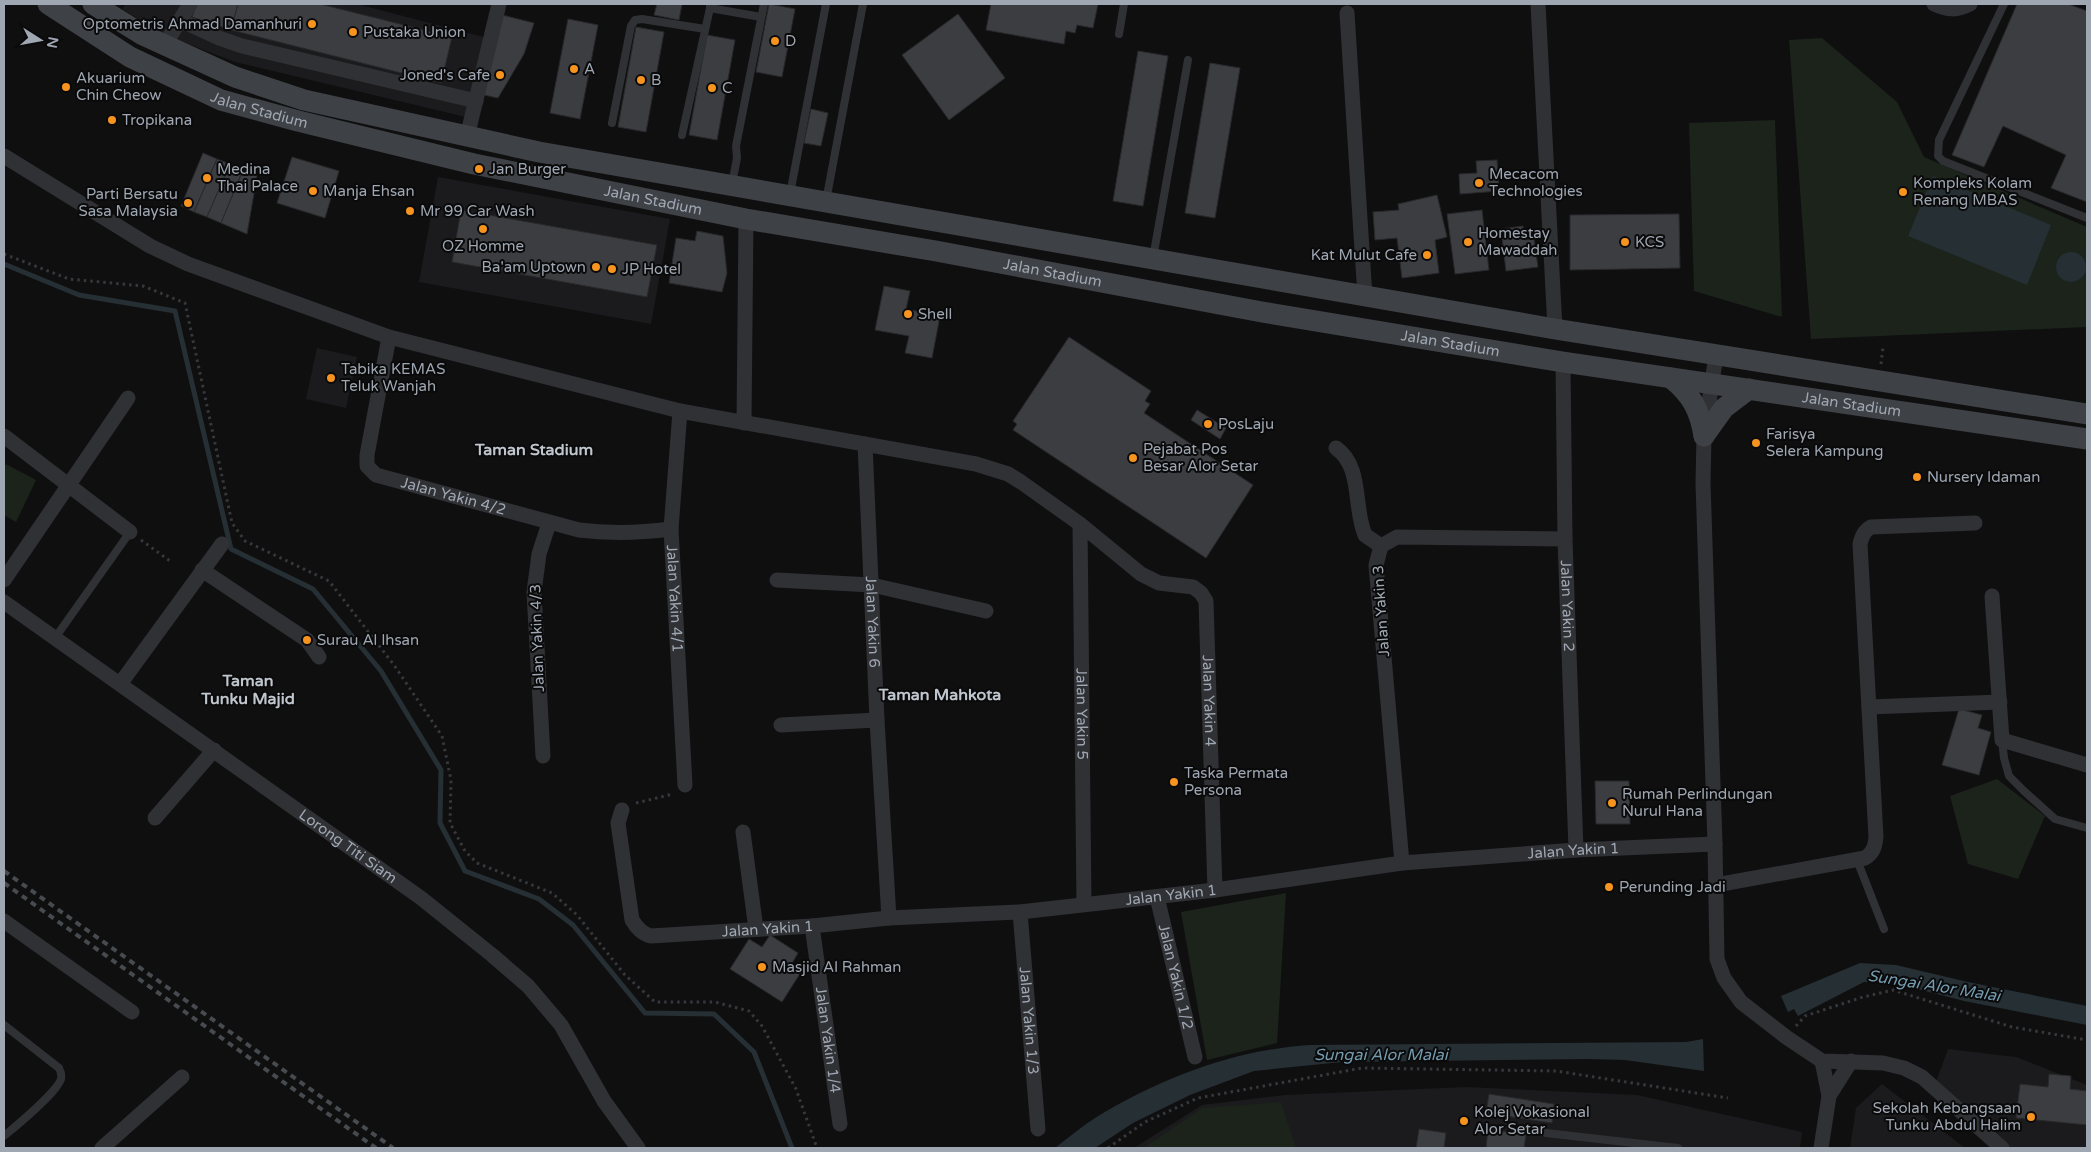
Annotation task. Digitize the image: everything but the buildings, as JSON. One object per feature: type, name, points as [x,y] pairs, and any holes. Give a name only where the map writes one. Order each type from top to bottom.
[{"type":"main road","name":"Jalan Stadium","points":[[48,4],[130,57],[221,100],[474,164],[746,219],[936,251],[1262,312],[1563,362],[2087,439]]},
{"type":"main road","name":"Jalan Stadium","points":[[93,4],[164,46],[235,77],[304,100],[538,152],[1555,330],[2087,414]]},
{"type":"main road","points":[[1671,378],[1691,397],[1698,409],[1704,436]]},
{"type":"main road","points":[[1704,436],[1724,408],[1749,389]]},
{"type":"street","points":[[164,46],[190,4]]},
{"type":"street","points":[[467,137],[499,4]]},
{"type":"street","points":[[1538,4],[1555,330]]},
{"type":"street","points":[[1936,5],[1951,10],[1970,4]]},
{"type":"street","points":[[1347,13],[1366,297]]},
{"type":"street","points":[[180,20],[219,38],[242,46],[476,101]]},
{"type":"street","points":[[4,156],[150,246],[188,264],[388,337],[680,411],[993,468],[1008,474],[1080,524]]},
{"type":"street","points":[[744,423],[746,219]]},
{"type":"street","name":"Jalan Yakin 4/2","points":[[388,337],[367,455],[368,466],[376,475],[579,530],[606,534],[629,534],[671,529]]},
{"type":"street","points":[[1716,355],[1704,436],[1702,482],[1715,844],[1717,958],[1724,978],[1741,1002],[1786,1037],[1822,1061],[1883,1063],[1904,1068],[1922,1076],[2002,1148]]},
{"type":"street","name":"Jalan Yakin 2","points":[[1563,362],[1565,539],[1576,850]]},
{"type":"street","points":[[4,580],[128,398]]},
{"type":"street","name":"Jalan Yakin 4/1","points":[[680,411],[671,529],[685,785]]},
{"type":"street","points":[[4,436],[130,532]]},
{"type":"street","name":"Jalan Yakin 6","points":[[865,444],[877,720],[889,918]]},
{"type":"street","points":[[1336,448],[1343,453],[1352,466],[1358,512],[1365,535],[1381,546]]},
{"type":"street","name":"Jalan Yakin 4/3","points":[[543,756],[534,592],[539,554],[549,523]]},
{"type":"street","points":[[1716,884],[1857,860],[1871,854],[1876,837],[1860,544],[1862,536],[1865,531],[1871,528],[1975,523]]},
{"type":"street","name":"Jalan Yakin 4","points":[[1080,524],[1141,574],[1160,583],[1193,587],[1201,593],[1206,601],[1215,890]]},
{"type":"street","name":"Jalan Yakin 5","points":[[1080,524],[1084,904]]},
{"type":"street","name":"Jalan Yakin 3","points":[[1402,864],[1376,564],[1381,546],[1397,537],[1565,539]]},
{"type":"street","points":[[120,684],[222,544]]},
{"type":"street","points":[[202,570],[307,640],[319,657]]},
{"type":"street","points":[[777,580],[872,585],[986,611]]},
{"type":"street","points":[[1992,596],[2002,740],[2087,765]]},
{"type":"street","name":"Lorong Titi Siam","points":[[4,602],[421,898],[528,986],[561,1025],[604,1101],[638,1148]]},
{"type":"street","points":[[1869,707],[2000,702]]},
{"type":"street","points":[[781,725],[877,720]]},
{"type":"street","points":[[155,818],[214,750]]},
{"type":"street","name":"Jalan Yakin 1","points":[[622,810],[618,823],[632,920],[645,935],[652,936],[812,926],[889,918],[1020,912],[1215,890],[1402,864],[1576,850],[1715,844]]},
{"type":"street","points":[[743,832],[756,929]]},
{"type":"street","name":"Jalan Yakin 1/2","points":[[1157,897],[1195,1057]]},
{"type":"street","name":"Jalan Yakin 1/3","points":[[1020,912],[1038,1130]]},
{"type":"street","points":[[4,921],[132,1012]]},
{"type":"street","name":"Jalan Yakin 1/4","points":[[812,926],[840,1124]]},
{"type":"street","points":[[1821,1148],[1829,1096],[1822,1061]]},
{"type":"street","points":[[1829,1096],[1851,1061]]},
{"type":"street","points":[[102,1148],[182,1077]]},
{"type":"lane","points":[[731,186],[737,158],[736,146],[764,4]]},
{"type":"lane","points":[[790,196],[826,4]]},
{"type":"lane","points":[[825,202],[862,4]]},
{"type":"lane","points":[[1119,34],[1124,4]]},
{"type":"lane","points":[[2004,4],[1939,140],[1938,156],[1943,161],[2087,218]]},
{"type":"lane","points":[[682,134],[710,6],[761,18]]},
{"type":"lane","points":[[612,123],[631,26],[635,20],[642,18],[705,29]]},
{"type":"lane","points":[[1153,261],[1188,60]]},
{"type":"lane","points":[[55,638],[130,532]]},
{"type":"lane","points":[[2002,740],[2009,776],[2024,792],[2055,819],[2087,828]]},
{"type":"lane","points":[[1857,860],[1884,929]]},
{"type":"lane","points":[[4,1025],[59,1068],[61,1076],[58,1084],[30,1114],[4,1136]]},
{"type":"lane","points":[[1546,1133],[1678,1148]]},
{"type":"path","points":[[4,254],[69,279],[143,286],[185,303],[231,524],[245,542],[329,581],[394,665],[442,736],[451,780],[450,823],[465,851],[477,863],[552,893],[578,915],[625,976],[654,1002],[715,1002],[749,1011],[762,1026],[796,1089],[816,1148]]},
{"type":"path","points":[[1881,365],[1883,347]]},
{"type":"path","points":[[130,532],[170,561]]},
{"type":"path","points":[[622,810],[628,804],[680,792],[685,785]]},
{"type":"path","points":[[1786,1037],[1805,1016],[1863,996],[1893,990],[2012,1028],[2087,1040]]},
{"type":"path","points":[[1108,1148],[1145,1122],[1198,1098],[1362,1068],[1556,1071],[1728,1098]]},
{"type":"shaded area","points":[[126,4],[357,4],[495,40],[474,119],[235,62],[165,35],[122,9]]},
{"type":"shaded area","name":"Kompleks Kolam Renang MBAS","points":[[1822,38],[1897,102],[1924,157],[2087,227],[2087,327],[1811,339],[1789,40]]},
{"type":"shaded area","points":[[1775,120],[1782,317],[1694,291],[1689,123]]},
{"type":"shaded area","points":[[438,177],[670,219],[651,324],[419,282]]},
{"type":"shaded area","name":"Tabika KEMAS Teluk Wanjah","points":[[317,348],[357,357],[346,408],[306,399]]},
{"type":"shaded area","points":[[6,464],[36,480],[16,522],[4,515],[4,468]]},
{"type":"shaded area","points":[[1997,779],[2045,816],[2018,879],[1968,864],[1950,796]]},
{"type":"shaded area","points":[[1286,893],[1277,1043],[1207,1060],[1181,912]]},
{"type":"shaded area","name":"Sekolah Kebangsaan Tunku Abdul Halim","points":[[1948,1049],[2016,1057],[2087,1085],[2087,1148],[2009,1148],[1936,1082]]},
{"type":"shaded area","points":[[1882,1084],[1965,1148],[1850,1148],[1856,1108]]},
{"type":"shaded area","name":"Kolej Vokasional Alor Setar","points":[[1466,1087],[1637,1095],[1802,1132],[1800,1148],[1134,1148],[1202,1105],[1284,1095]]},
{"type":"shaded area","points":[[1281,1102],[1296,1148],[1144,1148],[1202,1108]]},
{"type":"water","points":[[1933,176],[2051,225],[2027,285],[1908,236]]},
{"type":"water","points":[[2071,252],[2081,257],[2086,267],[2081,277],[2071,282],[2061,277],[2056,267],[2061,257]]},
{"type":"water","name":"Sungai Alor Malai","points":[[1860,963],[1896,965],[1968,982],[2087,1006],[2087,1025],[1964,1001],[1894,983],[1864,982],[1798,1016],[1794,1009],[1788,1012],[1781,996]]},
{"type":"water","name":"Sungai Alor Malai","points":[[1703,1039],[1704,1071],[1625,1060],[1588,1059],[1342,1062],[1254,1071],[1190,1095],[1133,1123],[1095,1148],[1055,1148],[1095,1118],[1146,1090],[1198,1068],[1253,1053],[1281,1048],[1310,1045],[1686,1042]]},
{"type":"waterway","points":[[4,264],[79,295],[175,311],[231,549],[313,589],[381,671],[441,770],[440,823],[465,871],[539,899],[573,925],[645,1013],[714,1014],[754,1052],[792,1148]]},
{"type":"railway","points":[[4,871],[393,1148]]},
{"type":"railway","points":[[4,883],[376,1148]]},
{"type":"place","name":"Optometris Ahmad Damanhuri","points":[[312,24]]},
{"type":"place","name":"Pustaka Union","points":[[353,32]]},
{"type":"place","name":"D","points":[[775,41]]},
{"type":"place","name":"A","points":[[574,69]]},
{"type":"place","name":"Joned's Cafe","points":[[500,75]]},
{"type":"place","name":"B","points":[[641,80]]},
{"type":"place","name":"Akuarium Chin Cheow","points":[[66,87]]},
{"type":"place","name":"C","points":[[712,88]]},
{"type":"place","name":"Tropikana","points":[[112,120]]},
{"type":"place","name":"Jan Burger","points":[[479,169]]},
{"type":"place","name":"Medina Thai Palace","points":[[207,178]]},
{"type":"place","name":"Mecacom Technologies","points":[[1479,183]]},
{"type":"place","name":"Manja Ehsan","points":[[313,191]]},
{"type":"place","name":"Kompleks Kolam Renang MBAS","points":[[1903,192]]},
{"type":"place","name":"Parti Bersatu Sasa Malaysia","points":[[188,203]]},
{"type":"place","name":"Mr 99 Car Wash","points":[[410,211]]},
{"type":"place","name":"OZ Homme","points":[[483,229]]},
{"type":"place","name":"Homestay Mawaddah","points":[[1468,242]]},
{"type":"place","name":"KCS","points":[[1625,242]]},
{"type":"place","name":"Kat Mulut Cafe","points":[[1427,255]]},
{"type":"place","name":"Ba'am Uptown","points":[[596,267]]},
{"type":"place","name":"JP Hotel","points":[[612,269]]},
{"type":"place","name":"Shell","points":[[908,314]]},
{"type":"place","name":"Tabika KEMAS Teluk Wanjah","points":[[331,378]]},
{"type":"place","name":"PosLaju","points":[[1208,424]]},
{"type":"place","name":"Farisya Selera Kampung","points":[[1756,443]]},
{"type":"place","name":"Pejabat Pos Besar Alor Setar","points":[[1133,458]]},
{"type":"place","name":"Nursery Idaman","points":[[1917,477]]},
{"type":"place","name":"Surau Al Ihsan","points":[[307,640]]},
{"type":"place","name":"Taska Permata Persona","points":[[1174,782]]},
{"type":"place","name":"Rumah Perlindungan Nurul Hana","points":[[1612,803]]},
{"type":"place","name":"Perunding Jadi","points":[[1609,887]]},
{"type":"place","name":"Masjid Al Rahman","points":[[762,967]]},
{"type":"place","name":"Sekolah Kebangsaan Tunku Abdul Halim","points":[[2031,1117]]},
{"type":"place","name":"Kolej Vokasional Alor Setar","points":[[1464,1121]]},
{"type":"district","name":"Taman Stadium","points":[[534,450]]},
{"type":"district","name":"Taman Tunku Majid","points":[[248,690]]},
{"type":"district","name":"Taman Mahkota","points":[[940,695]]}]
